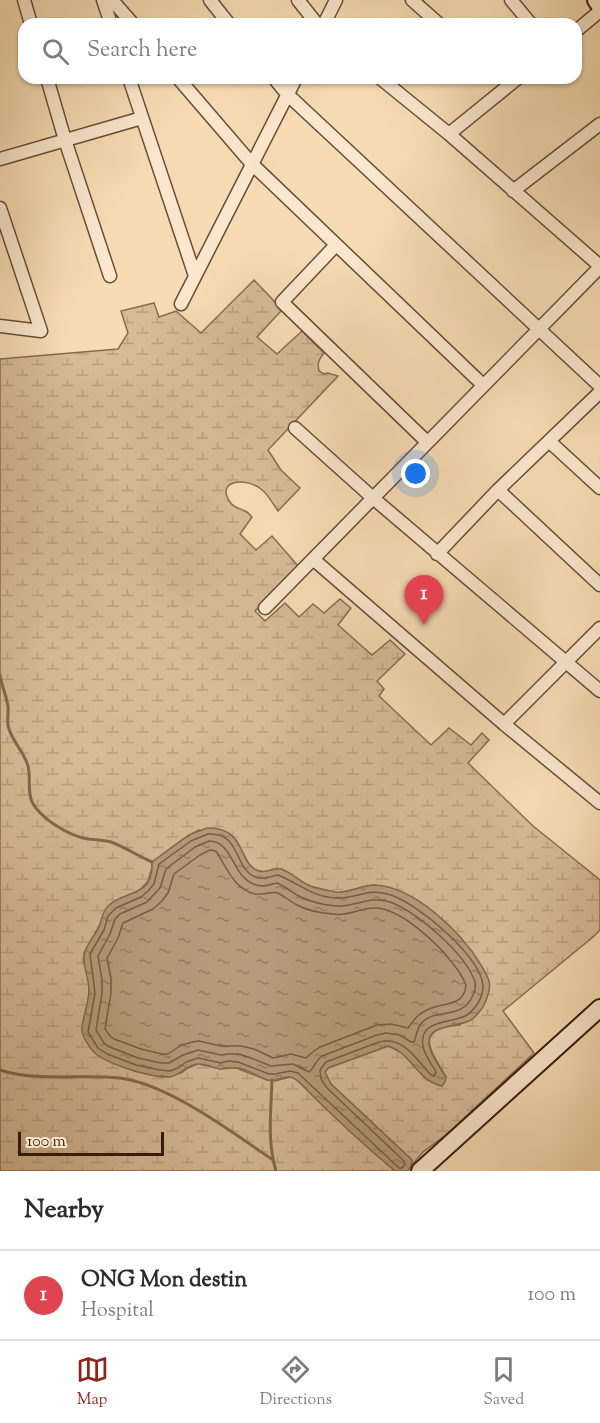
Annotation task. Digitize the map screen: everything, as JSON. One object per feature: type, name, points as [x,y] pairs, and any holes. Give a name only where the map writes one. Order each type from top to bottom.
[{"type":"street","points":[[24,0],[29,18]]},
{"type":"street","points":[[104,0],[109,18]]},
{"type":"street","points":[[112,0],[128,18]]},
{"type":"street","points":[[210,0],[224,18]]},
{"type":"street","points":[[298,0],[312,18]]},
{"type":"street","points":[[327,18],[336,0]]},
{"type":"street","points":[[412,0],[432,18]]},
{"type":"street","points":[[511,0],[526,18]]},
{"type":"street","points":[[596,0],[600,6]]},
{"type":"street","points":[[582,26],[600,11]]},
{"type":"street","points":[[49,84],[110,276]]},
{"type":"street","points":[[131,84],[195,276]]},
{"type":"street","points":[[183,84],[252,164],[483,385]]},
{"type":"street","points":[[279,84],[600,386]]},
{"type":"street","points":[[181,304],[293,84]]},
{"type":"street","points":[[265,608],[600,266],[449,134],[387,84]]},
{"type":"street","points":[[449,134],[506,84]]},
{"type":"street","points":[[0,159],[142,117]]},
{"type":"street","points":[[513,191],[600,124]]},
{"type":"street","points":[[0,208],[41,331],[0,326]]},
{"type":"street","points":[[336,245],[282,302],[428,442]]},
{"type":"street","points":[[437,554],[498,490],[600,392]]},
{"type":"street","points":[[295,428],[437,554],[600,691]]},
{"type":"street","points":[[550,442],[600,488]]},
{"type":"street","points":[[498,490],[600,585]]},
{"type":"street","points":[[313,559],[504,724],[600,803]]},
{"type":"street","points":[[504,724],[600,628]]},
{"type":"street","points":[[420,1171],[600,1008]]},
{"type":"green space","points":[[254,280],[281,311],[257,337],[277,354],[302,331],[324,353],[319,361],[319,371],[338,376],[268,450],[281,470],[300,488],[278,511],[266,494],[255,485],[241,482],[229,485],[226,489],[226,495],[232,504],[252,517],[240,534],[256,550],[272,536],[299,567],[255,611],[265,621],[285,603],[299,617],[313,604],[324,613],[340,599],[351,608],[338,625],[372,655],[390,640],[405,654],[377,681],[384,689],[379,696],[431,745],[449,728],[471,745],[482,733],[489,740],[468,763],[533,826],[600,880],[600,930],[503,1011],[534,1053],[447,1134],[423,1152],[411,1166],[412,1160],[331,1084],[325,1072],[328,1068],[388,1046],[401,1052],[427,1080],[446,1077],[429,1042],[436,1031],[460,1025],[432,911],[391,888],[373,885],[338,893],[309,886],[288,873],[275,869],[265,872],[255,870],[249,864],[236,840],[199,830],[152,862],[148,881],[138,892],[113,902],[84,953],[89,981],[86,1013],[134,1071],[159,1076],[181,1073],[198,1064],[221,1069],[236,1068],[267,1080],[275,1081],[290,1077],[296,1079],[395,1171],[0,1171],[0,359],[118,349],[128,333],[121,311],[154,303],[159,317],[176,311],[201,333]]},
{"type":"water","points":[[207,828],[220,829],[229,833],[236,840],[247,862],[259,871],[281,869],[311,886],[335,892],[375,885],[406,894],[436,913],[462,939],[483,969],[489,981],[489,987],[486,1001],[479,1013],[473,1019],[444,1027],[432,1033],[429,1038],[432,1053],[446,1077],[442,1086],[427,1079],[403,1055],[388,1046],[328,1068],[325,1072],[331,1084],[412,1160],[408,1171],[395,1171],[373,1153],[296,1079],[287,1077],[268,1080],[242,1069],[220,1069],[201,1064],[190,1066],[174,1076],[162,1077],[121,1066],[102,1058],[90,1047],[82,1027],[89,991],[84,955],[99,927],[104,911],[115,901],[144,887],[151,874],[152,862],[189,835]]},
{"type":"waterway","points":[[0,675],[8,706],[8,726],[28,766],[29,789],[36,808],[56,826],[72,834],[111,842],[152,862]]},
{"type":"waterway","points":[[0,1070],[28,1076],[105,1077],[138,1082],[158,1089],[199,1111],[273,1160]]},
{"type":"waterway","points":[[272,1080],[270,1115],[273,1160],[276,1171]]},
{"type":"place","name":"ONG Mon destin","points":[[424,625]]}]
